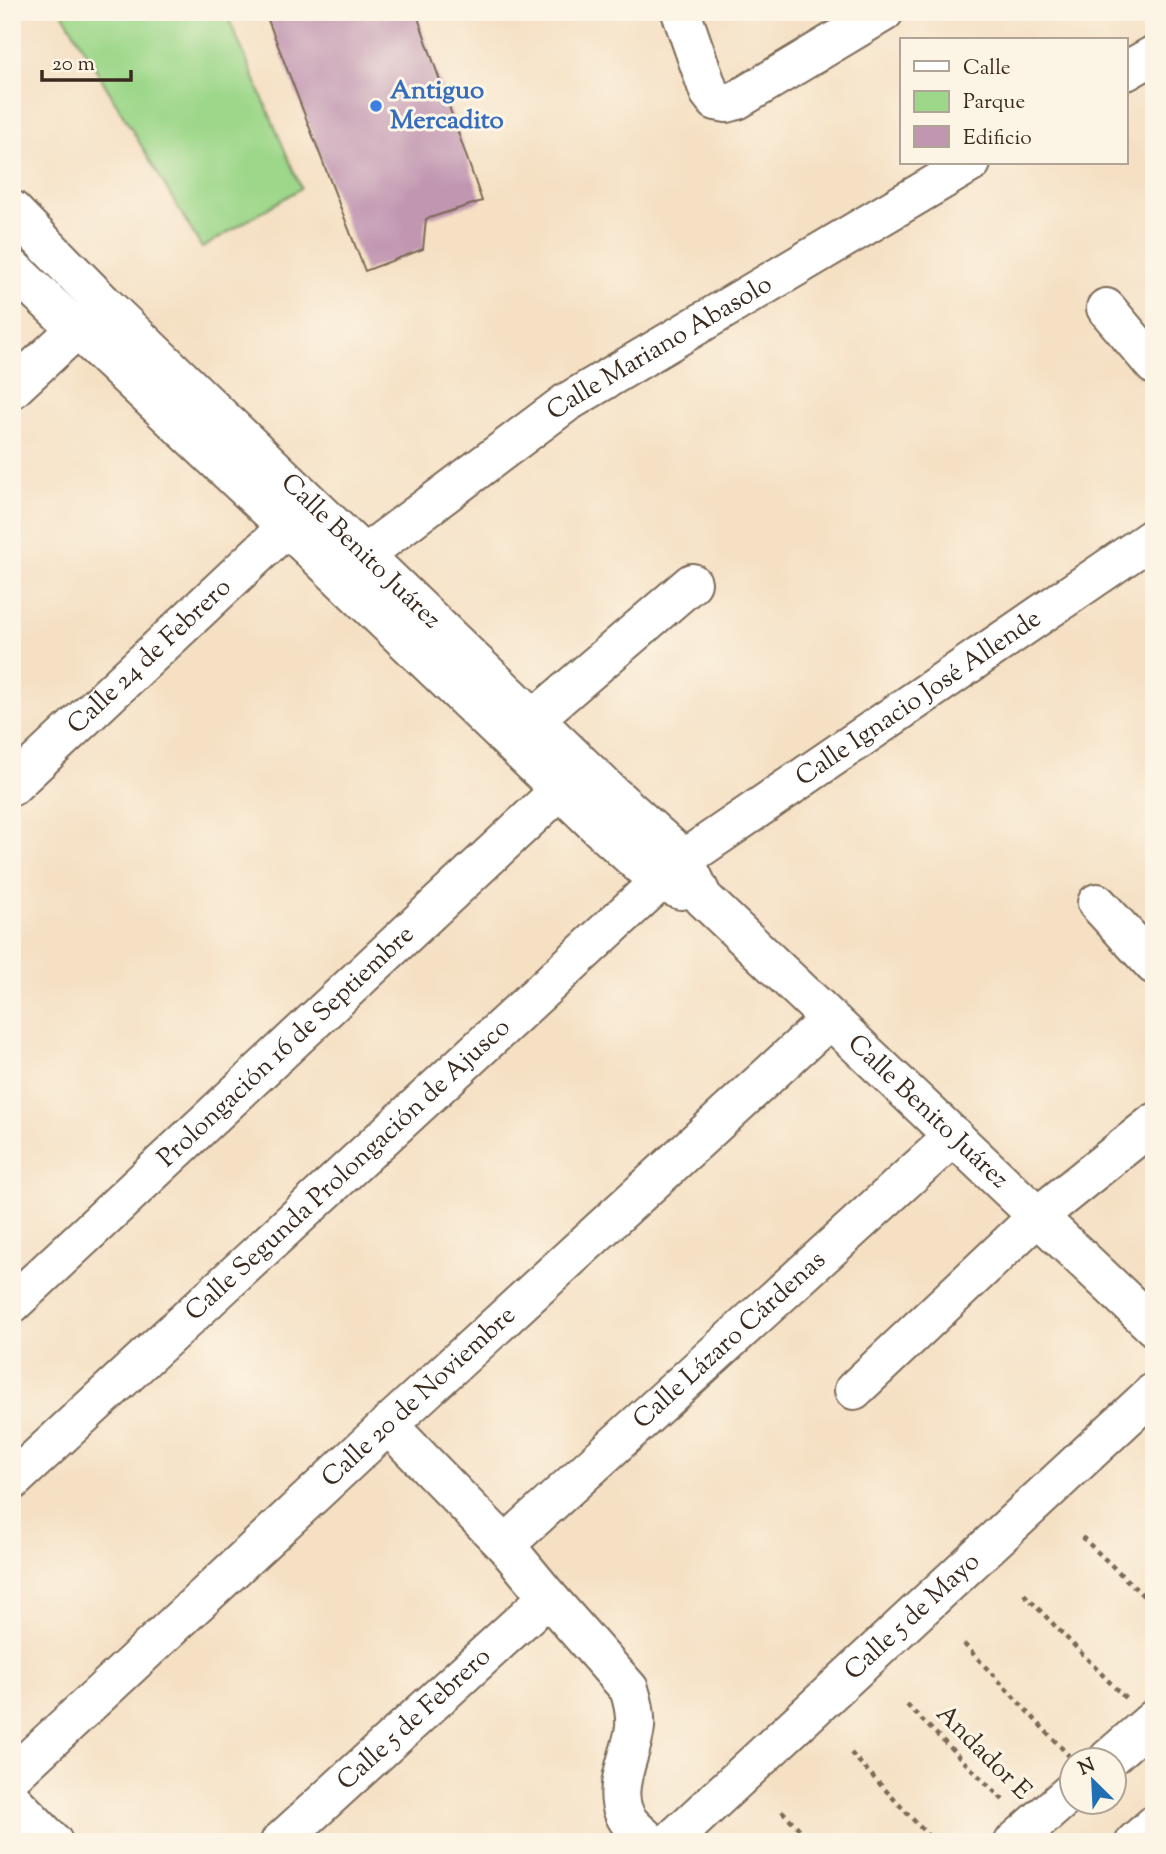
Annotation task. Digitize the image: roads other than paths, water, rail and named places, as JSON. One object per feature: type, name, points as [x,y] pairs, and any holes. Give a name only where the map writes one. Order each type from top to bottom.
[{"type":"street","points":[[681,12],[709,92],[716,102],[727,103],[737,100],[884,12]]},
{"type":"street","points":[[1128,70],[1154,55]]},
{"type":"street","name":"Calle Mariano Abasolo","points":[[365,554],[566,403],[969,164]]},
{"type":"street","name":"Calle Benito Juárez","points":[[12,210],[91,316],[287,527],[561,790],[671,870],[703,898],[1154,1327]]},
{"type":"street","name":"Calle Benito Juárez","points":[[12,268],[91,316],[365,554],[611,793],[671,870]]},
{"type":"street","points":[[1107,308],[1154,365]]},
{"type":"street","points":[[12,389],[91,316]]},
{"type":"street","name":"Calle 24 de Febrero","points":[[12,786],[287,527]]},
{"type":"street","name":"Calle Ignacio José Allende","points":[[671,870],[1154,537]]},
{"type":"street","points":[[534,719],[692,583]]},
{"type":"street","name":"Prolongación 16 de Septiembre","points":[[12,1304],[561,790]]},
{"type":"street","name":"Calle Segunda Prolongación de Ajusco","points":[[12,1481],[671,870]]},
{"type":"street","points":[[1097,903],[1154,965]]},
{"type":"street","name":"Calle 20 de Noviembre","points":[[12,1776],[830,1019]]},
{"type":"street","points":[[854,1390],[1038,1216],[1154,1123]]},
{"type":"street","name":"Calle Lázaro Cárdenas","points":[[505,1545],[954,1136]]},
{"type":"street","name":"Calle 5 de Mayo","points":[[670,1842],[1154,1392]]},
{"type":"street","points":[[388,1426],[505,1545],[629,1689],[634,1705],[635,1724],[621,1782],[622,1807],[629,1822],[650,1842]]},
{"type":"street","name":"Calle 5 de Febrero","points":[[280,1842],[548,1597]]},
{"type":"street","points":[[1124,1745],[1152,1721]]},
{"type":"street","points":[[1022,1835],[1058,1803]]},
{"type":"street","points":[[17,1815],[53,1842]]},
{"type":"street","points":[[1135,1842],[1154,1825]]},
{"type":"place","name":"Antiguo Mercadito","points":[[376,106]]}]
